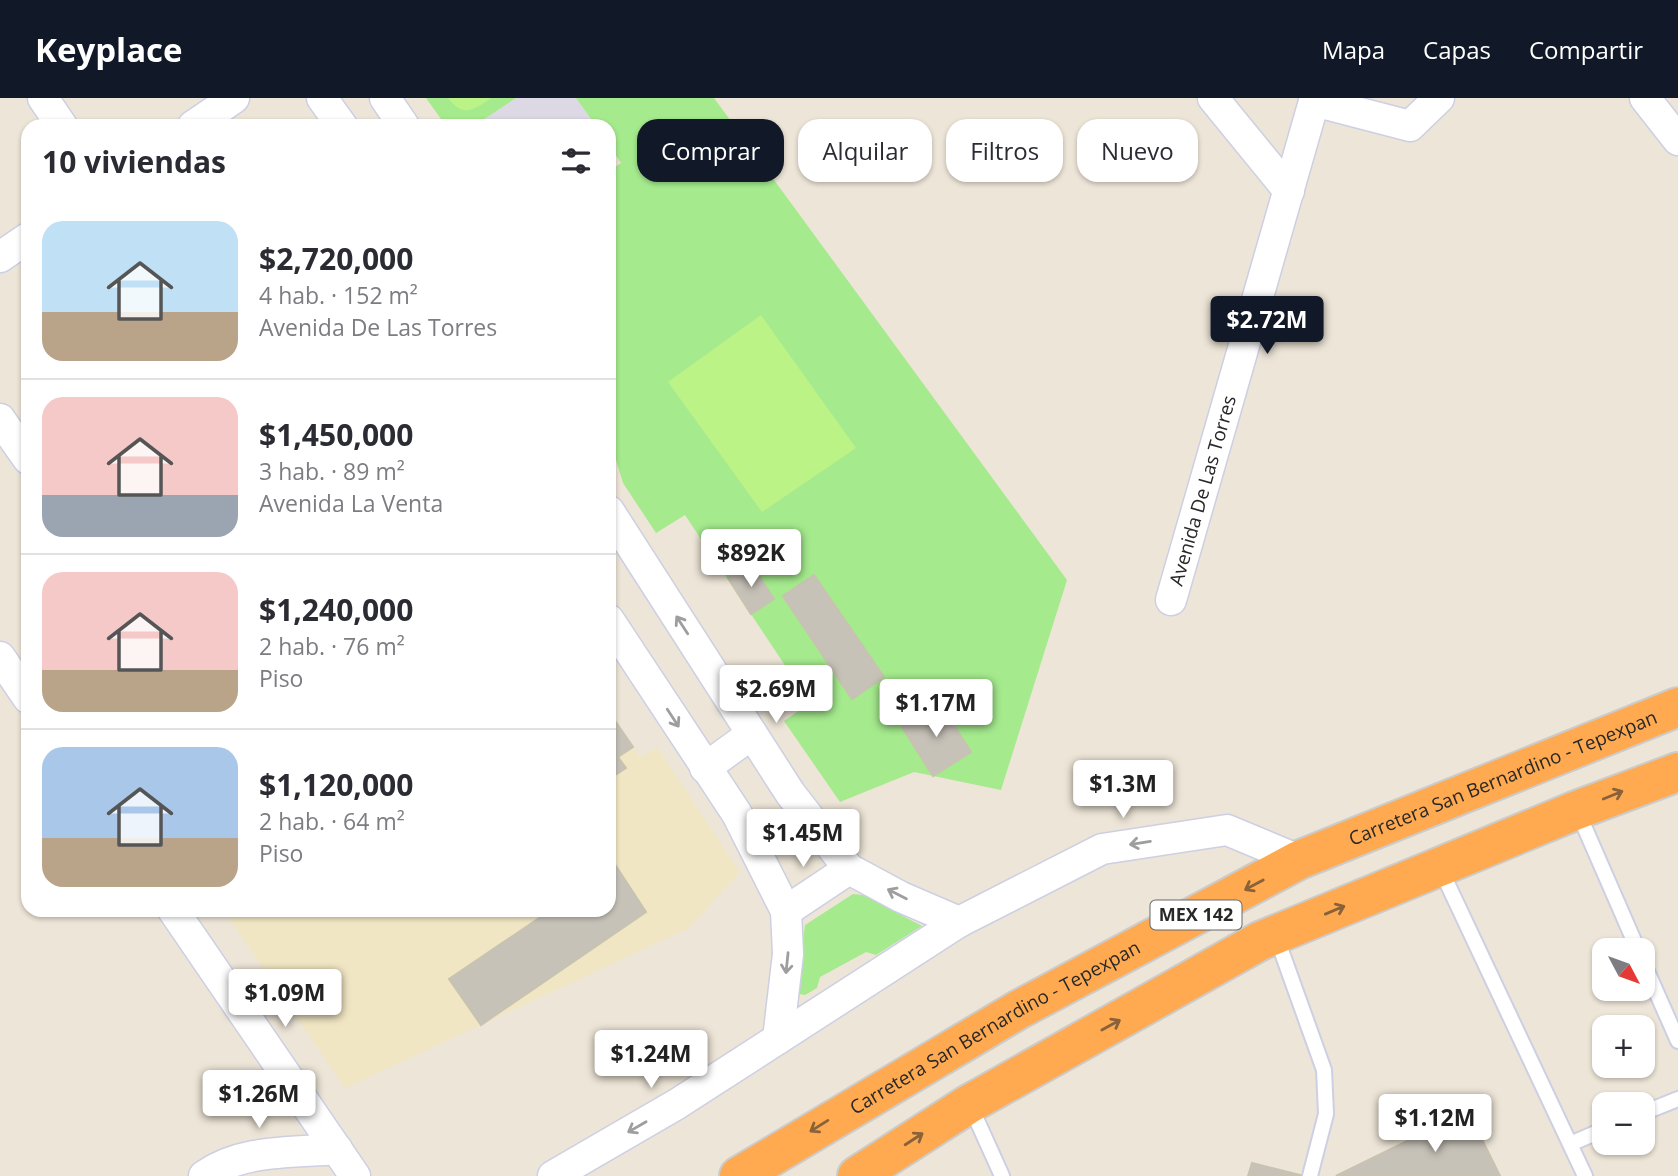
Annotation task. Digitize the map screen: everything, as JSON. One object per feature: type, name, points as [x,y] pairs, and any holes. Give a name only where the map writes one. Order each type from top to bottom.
[{"type":"highway","name":"Carretera San Bernardino - Tepexpan","points":[[739,1176],[1018,1010],[1299,860],[1678,707]]},
{"type":"highway","name":"MEX 142","points":[[857,1176],[969,1104],[1275,934],[1577,810],[1678,772]]},
{"type":"street","points":[[43,98],[57,119]]},
{"type":"street","points":[[203,119],[234,98]]},
{"type":"street","points":[[322,98],[337,119]]},
{"type":"street","points":[[385,98],[399,119]]},
{"type":"street","points":[[1213,98],[1289,191]]},
{"type":"street","points":[[1315,100],[1410,126],[1439,98]]},
{"type":"street","points":[[1646,98],[1678,140]]},
{"type":"street","name":"Avenida De Las Torres","points":[[1171,600],[1315,100]]},
{"type":"street","points":[[0,257],[21,243]]},
{"type":"street","points":[[0,419],[21,449]]},
{"type":"street","points":[[616,522],[790,793],[849,869],[901,897],[959,922]]},
{"type":"street","points":[[616,631],[737,814],[786,911],[788,954],[778,1039]]},
{"type":"street","points":[[0,657],[21,688]]},
{"type":"street","points":[[705,768],[752,734]]},
{"type":"street","points":[[553,1176],[677,1104],[959,922],[1102,849],[1227,830],[1299,860]]},
{"type":"street","points":[[786,911],[849,869]]},
{"type":"street","points":[[178,917],[355,1176]]},
{"type":"street","points":[[204,1176],[218,1166],[246,1157],[337,1149]]},
{"type":"lane","points":[[1577,810],[1633,938]]},
{"type":"lane","points":[[1440,866],[1585,1176]]},
{"type":"lane","points":[[1275,934],[1324,1070],[1326,1114],[1310,1176]]},
{"type":"lane","points":[[1656,991],[1678,1041]]},
{"type":"lane","points":[[1655,1108],[1678,1099]]},
{"type":"lane","points":[[969,1104],[1002,1176]]},
{"type":"lane","points":[[1570,1144],[1592,1135]]},
{"type":"shaded area","points":[[516,98],[576,98],[591,119],[484,119]]},
{"type":"shaded area","points":[[616,722],[640,758],[657,747],[740,872],[689,928],[345,1088],[228,917],[616,917]]},
{"type":"green space","points":[[426,98],[516,98],[484,119],[441,119]]},
{"type":"green space","points":[[448,98],[491,98],[474,109],[464,110]]},
{"type":"green space","points":[[576,98],[714,98],[729,119],[637,119],[637,182],[776,182],[1067,580],[1001,790],[914,772],[840,802],[784,721],[810,703],[685,515],[656,533],[623,483],[616,460],[616,166],[621,163],[616,156],[616,119],[591,119]]},
{"type":"green space","points":[[761,315],[856,448],[762,512],[668,382]]},
{"type":"green space","points":[[853,894],[863,895],[922,926],[876,955],[866,952],[820,977],[817,988],[805,995],[799,994],[797,989],[805,925]]},
{"type":"building","points":[[751,564],[774,599],[751,614],[728,578]]},
{"type":"building","points":[[814,575],[884,677],[852,699],[783,596]]},
{"type":"building","points":[[939,702],[971,752],[933,776],[902,727]]},
{"type":"building","points":[[616,722],[633,747],[618,757],[626,768],[616,774]]},
{"type":"building","points":[[616,866],[646,912],[481,1025],[449,979],[541,917],[616,917]]},
{"type":"building","points":[[1468,1111],[1500,1176],[1336,1176]]},
{"type":"building","points":[[1252,1163],[1304,1176],[1248,1176]]}]
